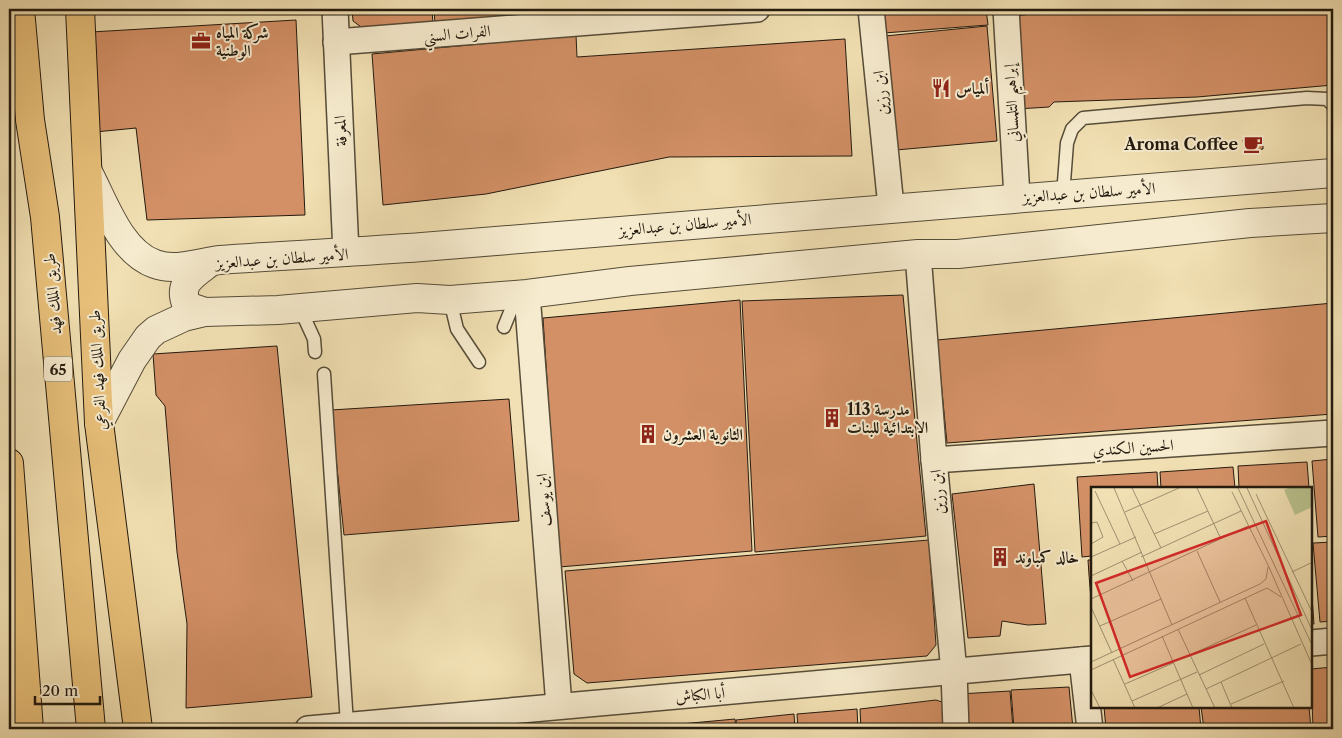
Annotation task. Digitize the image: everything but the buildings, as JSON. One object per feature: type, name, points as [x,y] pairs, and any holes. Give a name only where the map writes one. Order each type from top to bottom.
[{"type":"main road","name":"طريق الملك فهد","points":[[20,9],[30,120],[45,217],[91,729]]},
{"type":"main road","name":"طريق الملك فهد الفرعي","points":[[80,9],[99,422],[138,729]]},
{"type":"main road","points":[[9,463],[29,729]]},
{"type":"street","name":"المعرفة","points":[[335,9],[346,253]]},
{"type":"street","name":"الفرات السني","points":[[336,42],[757,9]]},
{"type":"street","name":"ابن رزين","points":[[871,9],[891,207]]},
{"type":"street","name":"إبراهيم التلمساني","points":[[1006,9],[1017,197]]},
{"type":"street","name":"الأمير سلطان بن عبدالعزيز","points":[[88,172],[123,238],[136,253],[152,264],[165,267],[214,261],[346,253],[891,207],[1333,173]]},
{"type":"street","points":[[99,422],[132,360],[148,337],[156,330],[184,317],[205,312],[278,310],[417,298],[450,300],[522,295],[630,281],[918,254],[958,254],[1250,223],[1333,218]]},
{"type":"street","name":"ابن رزين","points":[[918,254],[934,460],[954,672],[956,729]]},
{"type":"street","points":[[205,312],[187,306],[182,296],[186,284],[209,263]]},
{"type":"street","name":"ابن يوسف","points":[[522,295],[559,706]]},
{"type":"street","name":"الحسين الكندي","points":[[934,460],[1333,433]]},
{"type":"street","points":[[1312,643],[1333,642]]},
{"type":"street","points":[[1087,659],[1090,729]]},
{"type":"street","name":"أبا الكباش","points":[[308,729],[1087,659]]},
{"type":"lane","points":[[1063,195],[1068,142],[1072,129],[1083,118],[1307,98],[1327,99],[1333,105]]},
{"type":"lane","points":[[504,327],[522,295]]},
{"type":"lane","points":[[450,300],[457,329],[478,362]]},
{"type":"lane","points":[[278,310],[303,315],[314,339],[315,352]]},
{"type":"lane","points":[[324,374],[357,725]]},
{"type":"place","name":"شركة المياه الوطنية","points":[[201,41]]},
{"type":"place","name":"ألمياس","points":[[941,88]]},
{"type":"place","name":"Aroma Coffee","points":[[1253,144]]},
{"type":"place","name":"مدرسة 113 الابتدائية للبنات","points":[[832,418]]},
{"type":"place","name":"الثانوية العشرون","points":[[648,434]]},
{"type":"place","name":"خالد كمباوند","points":[[1000,557]]}]
